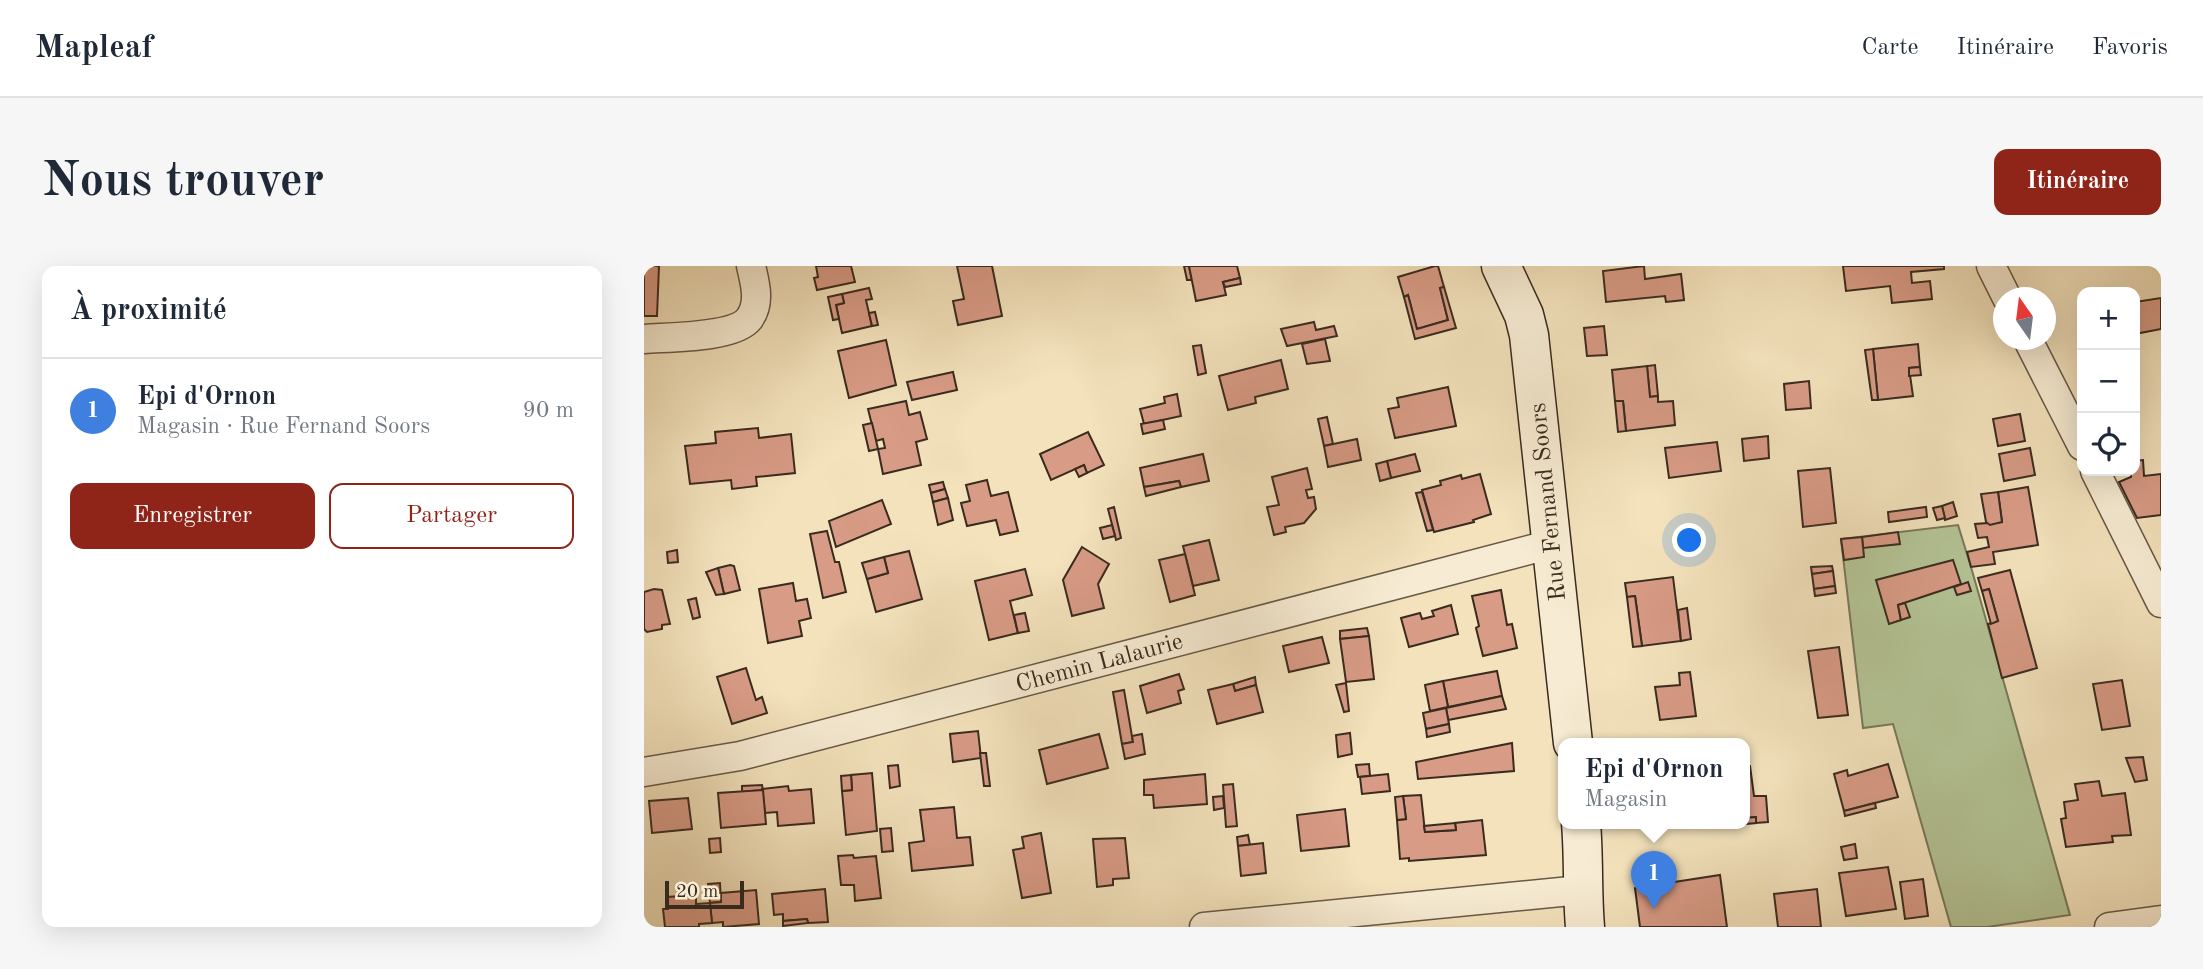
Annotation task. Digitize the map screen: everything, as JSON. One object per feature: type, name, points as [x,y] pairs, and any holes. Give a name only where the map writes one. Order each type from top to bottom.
[{"type":"street","points":[[644,339],[712,333],[739,327],[748,321],[755,306],[755,283],[751,266]]},
{"type":"street","name":"Rue Fernand Soors","points":[[1501,266],[1521,308],[1529,335],[1572,738]]},
{"type":"street","points":[[1991,266],[2002,287]]},
{"type":"street","points":[[2033,350],[2077,436]]},
{"type":"street","points":[[2098,476],[2161,603]]},
{"type":"street","name":"Chemin Lalaurie","points":[[644,772],[740,756],[1552,544]]},
{"type":"street","points":[[1204,927],[1583,909],[1581,829]]},
{"type":"street","points":[[2109,927],[2161,920]]},
{"type":"green space","points":[[1958,525],[2070,915],[1987,927],[1951,927],[1893,724],[1863,728],[1841,539]]},
{"type":"building","points":[[644,266],[659,266],[657,316],[644,316]]},
{"type":"building","points":[[816,266],[851,266],[855,282],[817,290],[814,278],[818,277]]},
{"type":"building","points":[[957,266],[992,266],[1002,316],[958,325],[953,301],[964,299]]},
{"type":"building","points":[[1184,266],[1189,266],[1192,280],[1187,280]]},
{"type":"building","points":[[1189,266],[1237,266],[1240,278],[1223,282],[1226,295],[1196,301]]},
{"type":"building","points":[[1438,266],[1444,287],[1440,288],[1448,320],[1417,329],[1408,295],[1404,297],[1398,277]]},
{"type":"building","points":[[1644,266],[1645,279],[1681,274],[1684,300],[1666,302],[1665,296],[1606,302],[1603,271]]},
{"type":"building","points":[[1843,266],[1944,266],[1944,269],[1911,272],[1912,283],[1930,281],[1932,299],[1892,303],[1890,286],[1846,291]]},
{"type":"building","points":[[1240,278],[1241,284],[1225,287],[1223,282]]},
{"type":"building","points":[[1444,287],[1456,328],[1415,339],[1404,297],[1408,295],[1417,329],[1448,320],[1440,288]]},
{"type":"building","points":[[869,288],[872,299],[866,300],[872,326],[842,333],[836,305],[844,303],[842,294]]},
{"type":"building","points":[[842,294],[844,303],[836,305],[839,319],[833,320],[828,297]]},
{"type":"building","points":[[2161,298],[2161,329],[2140,333],[2140,301]]},
{"type":"building","points":[[875,312],[878,325],[872,326],[869,313]]},
{"type":"building","points":[[1314,322],[1316,330],[1334,326],[1337,336],[1287,346],[1281,329]]},
{"type":"building","points":[[1604,326],[1607,355],[1587,356],[1584,328]]},
{"type":"building","points":[[1325,339],[1330,361],[1307,364],[1302,344]]},
{"type":"building","points":[[886,340],[896,385],[849,398],[838,351]]},
{"type":"building","points":[[1918,344],[1920,367],[1909,368],[1913,396],[1878,400],[1873,349]]},
{"type":"building","points":[[1201,345],[1206,373],[1198,375],[1193,346]]},
{"type":"building","points":[[1873,349],[1878,400],[1872,400],[1865,350]]},
{"type":"building","points":[[1281,360],[1288,389],[1255,397],[1256,403],[1228,410],[1219,376]]},
{"type":"building","points":[[1655,365],[1658,396],[1650,397],[1647,366]]},
{"type":"building","points":[[1647,366],[1650,397],[1658,396],[1658,402],[1673,401],[1675,425],[1626,431],[1623,401],[1615,401],[1612,370]]},
{"type":"building","points":[[1920,367],[1921,375],[1909,376],[1909,368]]},
{"type":"building","points":[[953,372],[957,390],[912,400],[907,382]]},
{"type":"building","points":[[1809,381],[1811,408],[1786,410],[1784,384]]},
{"type":"building","points":[[1448,387],[1456,426],[1395,438],[1388,409],[1399,407],[1397,398]]},
{"type":"building","points":[[1177,394],[1181,416],[1144,424],[1140,409],[1165,403],[1164,397]]},
{"type":"building","points":[[906,401],[909,415],[920,412],[927,439],[916,442],[921,465],[883,474],[878,449],[885,448],[883,439],[876,441],[868,409]]},
{"type":"building","points":[[1615,401],[1623,401],[1626,431],[1618,432]]},
{"type":"building","points":[[2020,414],[2025,441],[1998,446],[1993,419]]},
{"type":"building","points":[[1327,417],[1333,444],[1324,446],[1318,419]]},
{"type":"building","points":[[1163,420],[1165,429],[1143,434],[1141,424]]},
{"type":"building","points":[[872,423],[878,449],[869,451],[863,425]]},
{"type":"building","points":[[758,428],[759,438],[791,434],[795,473],[756,477],[757,486],[732,489],[731,480],[690,484],[685,446],[716,443],[715,432]]},
{"type":"building","points":[[1088,432],[1104,465],[1087,473],[1084,465],[1051,480],[1040,454]]},
{"type":"building","points":[[1768,436],[1769,458],[1744,461],[1742,439]]},
{"type":"building","points":[[1357,439],[1361,460],[1328,467],[1324,446]]},
{"type":"building","points":[[1717,442],[1721,471],[1669,478],[1665,448]]},
{"type":"building","points":[[2030,448],[2035,475],[2004,481],[1999,454]]},
{"type":"building","points":[[1203,454],[1209,481],[1181,487],[1179,481],[1144,487],[1140,468]]},
{"type":"building","points":[[1415,454],[1420,471],[1391,478],[1387,461]]},
{"type":"building","points":[[2140,460],[2143,460],[2144,476],[2161,474],[2161,515],[2137,518],[2119,482],[2131,476],[2140,476]]},
{"type":"building","points":[[1387,461],[1391,478],[1380,481],[1376,464]]},
{"type":"building","points":[[1084,465],[1087,473],[1079,477],[1075,469]]},
{"type":"building","points":[[1307,468],[1312,489],[1306,490],[1308,498],[1314,497],[1316,509],[1304,523],[1285,527],[1286,532],[1274,535],[1267,507],[1279,505],[1272,477]]},
{"type":"building","points":[[1830,468],[1836,523],[1803,527],[1798,471]]},
{"type":"building","points":[[1480,474],[1491,514],[1473,520],[1474,522],[1434,532],[1422,490],[1441,485],[1440,481],[1461,475],[1462,479]]},
{"type":"building","points":[[987,480],[991,496],[1008,492],[1018,531],[1000,535],[996,520],[967,526],[961,503],[970,501],[966,485]]},
{"type":"building","points":[[1179,481],[1181,487],[1146,496],[1144,487]]},
{"type":"building","points":[[943,482],[945,489],[931,493],[929,485]]},
{"type":"building","points":[[2028,487],[2038,545],[1993,552],[1995,564],[1971,567],[1967,552],[1989,547],[1987,537],[1978,538],[1975,524],[2002,522],[1998,492]]},
{"type":"building","points":[[945,489],[948,498],[933,502],[931,493]]},
{"type":"building","points":[[1422,492],[1433,530],[1427,531],[1416,493]]},
{"type":"building","points":[[1998,492],[2002,522],[1990,525],[1986,522],[1981,494]]},
{"type":"building","points":[[948,498],[953,520],[938,525],[933,502]]},
{"type":"building","points":[[882,500],[891,524],[836,547],[829,521]]},
{"type":"building","points":[[1953,502],[1957,516],[1945,520],[1942,506]]},
{"type":"building","points":[[1942,506],[1945,518],[1937,520],[1933,508]]},
{"type":"building","points":[[1114,507],[1121,538],[1116,540],[1108,509]]},
{"type":"building","points":[[1926,507],[1927,517],[1889,522],[1888,512]]},
{"type":"building","points":[[1112,525],[1115,536],[1103,539],[1100,528]]},
{"type":"building","points":[[827,531],[835,562],[839,562],[846,592],[823,598],[810,534]]},
{"type":"building","points":[[1898,532],[1900,544],[1863,548],[1862,537]]},
{"type":"building","points":[[1862,537],[1864,557],[1844,560],[1841,539]]},
{"type":"building","points":[[1209,540],[1219,580],[1193,586],[1183,546]]},
{"type":"building","points":[[1082,547],[1109,564],[1098,584],[1104,608],[1072,616],[1063,580]]},
{"type":"building","points":[[677,550],[678,562],[668,563],[667,552]]},
{"type":"building","points":[[909,551],[922,599],[876,612],[867,579],[888,573],[884,557]]},
{"type":"building","points":[[1185,554],[1195,595],[1170,602],[1159,560]]},
{"type":"building","points":[[884,557],[888,573],[867,579],[862,563]]},
{"type":"building","points":[[1953,560],[1961,584],[1898,605],[1901,620],[1889,624],[1876,580]]},
{"type":"building","points":[[734,566],[740,590],[724,594],[718,568]]},
{"type":"building","points":[[1832,566],[1833,571],[1812,574],[1811,567]]},
{"type":"building","points":[[718,568],[724,594],[716,595],[706,572]]},
{"type":"building","points":[[1025,569],[1032,595],[1010,601],[1018,633],[989,640],[975,581]]},
{"type":"building","points":[[2010,570],[2037,668],[2002,678],[1988,624],[1998,621],[1989,589],[1982,591],[1978,578]]},
{"type":"building","points":[[1833,571],[1835,586],[1814,589],[1812,574]]},
{"type":"building","points":[[1673,577],[1681,641],[1642,646],[1635,596],[1627,597],[1625,583]]},
{"type":"building","points":[[1968,582],[1971,591],[1957,595],[1954,587]]},
{"type":"building","points":[[793,583],[796,601],[807,599],[811,618],[799,621],[802,636],[768,643],[759,589]]},
{"type":"building","points":[[1835,586],[1836,593],[1815,596],[1814,589]]},
{"type":"building","points":[[1989,589],[1998,621],[1991,624],[1982,591]]},
{"type":"building","points":[[662,590],[670,624],[647,632],[644,629],[644,592]]},
{"type":"building","points":[[1501,590],[1507,625],[1512,624],[1517,648],[1483,656],[1472,596]]},
{"type":"building","points":[[1635,596],[1642,646],[1633,647],[1627,597]]},
{"type":"building","points":[[696,598],[700,617],[693,619],[688,600]]},
{"type":"building","points":[[1905,603],[1910,617],[1901,620],[1898,605]]},
{"type":"building","points":[[1451,605],[1458,634],[1409,647],[1401,618],[1420,613],[1422,619],[1434,616],[1432,611]]},
{"type":"building","points":[[1687,608],[1691,639],[1681,641],[1678,610]]},
{"type":"building","points":[[1025,613],[1029,631],[1018,633],[1014,615]]},
{"type":"building","points":[[1367,628],[1369,636],[1340,639],[1340,631]]},
{"type":"building","points":[[1369,636],[1374,679],[1346,682],[1340,639]]},
{"type":"building","points":[[1322,637],[1329,663],[1289,672],[1283,646]]},
{"type":"building","points":[[1839,647],[1848,715],[1818,718],[1808,651]]},
{"type":"building","points":[[746,668],[756,700],[762,697],[767,713],[732,724],[717,677]]},
{"type":"building","points":[[1497,671],[1502,696],[1448,707],[1443,681]]},
{"type":"building","points":[[1690,672],[1696,716],[1660,720],[1655,687],[1680,685],[1679,673]]},
{"type":"building","points":[[1179,674],[1184,689],[1178,691],[1181,703],[1147,713],[1140,686]]},
{"type":"building","points":[[1255,677],[1256,685],[1235,691],[1233,684]]},
{"type":"building","points":[[2122,680],[2130,726],[2102,730],[2093,684]]},
{"type":"building","points":[[1443,681],[1448,707],[1430,711],[1425,685]]},
{"type":"building","points":[[1346,683],[1349,711],[1344,712],[1336,685]]},
{"type":"building","points":[[1233,684],[1235,691],[1256,685],[1263,712],[1217,724],[1208,690]]},
{"type":"building","points":[[1124,690],[1133,742],[1122,744],[1113,692]]},
{"type":"building","points":[[1502,696],[1506,709],[1448,720],[1446,708]]},
{"type":"building","points":[[1446,708],[1449,724],[1426,729],[1423,713]]},
{"type":"building","points":[[1449,724],[1450,732],[1427,737],[1426,729]]},
{"type":"building","points":[[978,731],[981,758],[953,762],[950,734]]},
{"type":"building","points":[[1350,733],[1352,754],[1338,757],[1336,735]]},
{"type":"building","points":[[1099,734],[1108,768],[1047,784],[1039,750]]},
{"type":"building","points":[[1142,734],[1145,754],[1125,759],[1122,744],[1133,742],[1132,736]]},
{"type":"building","points":[[1512,743],[1514,771],[1418,779],[1416,762]]},
{"type":"building","points":[[980,753],[986,753],[990,786],[984,786]]},
{"type":"building","points":[[2143,757],[2147,780],[2135,782],[2126,758]]},
{"type":"building","points":[[1369,764],[1370,776],[1358,777],[1356,765]]},
{"type":"building","points":[[1888,764],[1898,797],[1844,811],[1834,774],[1847,770],[1848,776]]},
{"type":"building","points":[[898,765],[900,786],[890,788],[888,766]]},
{"type":"building","points":[[1750,766],[1754,796],[1766,796],[1768,822],[1756,823],[1756,817],[1750,818]]},
{"type":"building","points":[[872,773],[877,831],[846,835],[842,791],[852,790],[851,775]]},
{"type":"building","points":[[1205,774],[1207,804],[1154,808],[1153,795],[1144,795],[1144,780]]},
{"type":"building","points":[[1388,774],[1390,791],[1362,794],[1360,777]]},
{"type":"building","points":[[851,775],[852,790],[842,791],[841,776]]},
{"type":"building","points":[[2099,781],[2102,796],[2125,793],[2131,835],[2112,836],[2113,842],[2066,847],[2061,819],[2066,818],[2064,802],[2078,800],[2075,784]]},
{"type":"building","points":[[1233,784],[1237,826],[1226,827],[1223,785]]},
{"type":"building","points":[[762,785],[763,790],[742,792],[742,786]]},
{"type":"building","points":[[788,786],[789,791],[811,789],[814,823],[778,826],[777,812],[765,813],[762,789]]},
{"type":"building","points":[[763,790],[766,824],[721,828],[718,793]]},
{"type":"building","points":[[1421,795],[1425,832],[1456,830],[1455,823],[1482,820],[1486,855],[1409,861],[1409,858],[1400,859],[1397,820],[1406,819],[1403,796]]},
{"type":"building","points":[[1223,796],[1224,808],[1214,810],[1213,797]]},
{"type":"building","points":[[1403,796],[1406,819],[1397,820],[1395,797]]},
{"type":"building","points":[[688,798],[692,829],[652,833],[649,801]]},
{"type":"building","points":[[1875,803],[1876,808],[1845,816],[1844,811]]},
{"type":"building","points":[[954,807],[957,838],[970,837],[973,865],[912,871],[909,843],[924,841],[920,810]]},
{"type":"building","points":[[1345,809],[1349,846],[1301,851],[1297,815]]},
{"type":"building","points":[[1756,817],[1756,823],[1750,824],[1750,818]]},
{"type":"building","points":[[1455,823],[1456,830],[1425,832],[1424,826]]},
{"type":"building","points":[[891,828],[893,851],[882,852],[880,829]]},
{"type":"building","points":[[1041,833],[1051,893],[1022,898],[1013,850],[1024,848],[1022,837]]},
{"type":"building","points":[[1248,835],[1250,845],[1238,846],[1237,837]]},
{"type":"building","points":[[720,838],[721,852],[710,853],[709,839]]},
{"type":"building","points":[[1125,838],[1129,878],[1113,879],[1113,885],[1097,887],[1093,839]]},
{"type":"building","points":[[1263,843],[1266,873],[1241,876],[1238,846]]},
{"type":"building","points":[[1855,844],[1857,858],[1844,860],[1841,847]]},
{"type":"building","points":[[853,855],[854,858],[876,856],[881,898],[855,901],[854,885],[841,885],[838,856]]},
{"type":"building","points":[[1888,867],[1896,909],[1846,916],[1839,873]]},
{"type":"building","points":[[1720,875],[1727,927],[1640,927],[1635,888]]},
{"type":"building","points":[[1923,879],[1928,916],[1905,919],[1900,882]]},
{"type":"building","points":[[720,883],[721,902],[710,903],[708,884]]},
{"type":"building","points":[[825,889],[828,922],[808,923],[807,919],[783,921],[783,914],[774,915],[772,894]]},
{"type":"building","points":[[1817,889],[1821,927],[1778,927],[1774,894]]},
{"type":"building","points":[[756,890],[759,924],[723,927],[723,922],[712,923],[710,903],[721,902],[721,893]]},
{"type":"building","points":[[696,895],[696,904],[710,903],[712,923],[699,924],[699,927],[665,927],[663,909],[668,909],[667,897]]},
{"type":"building","points":[[807,919],[808,923],[783,926],[783,921]]},
{"type":"place","name":"Epi d'Ornon","points":[[1654,909]]}]
